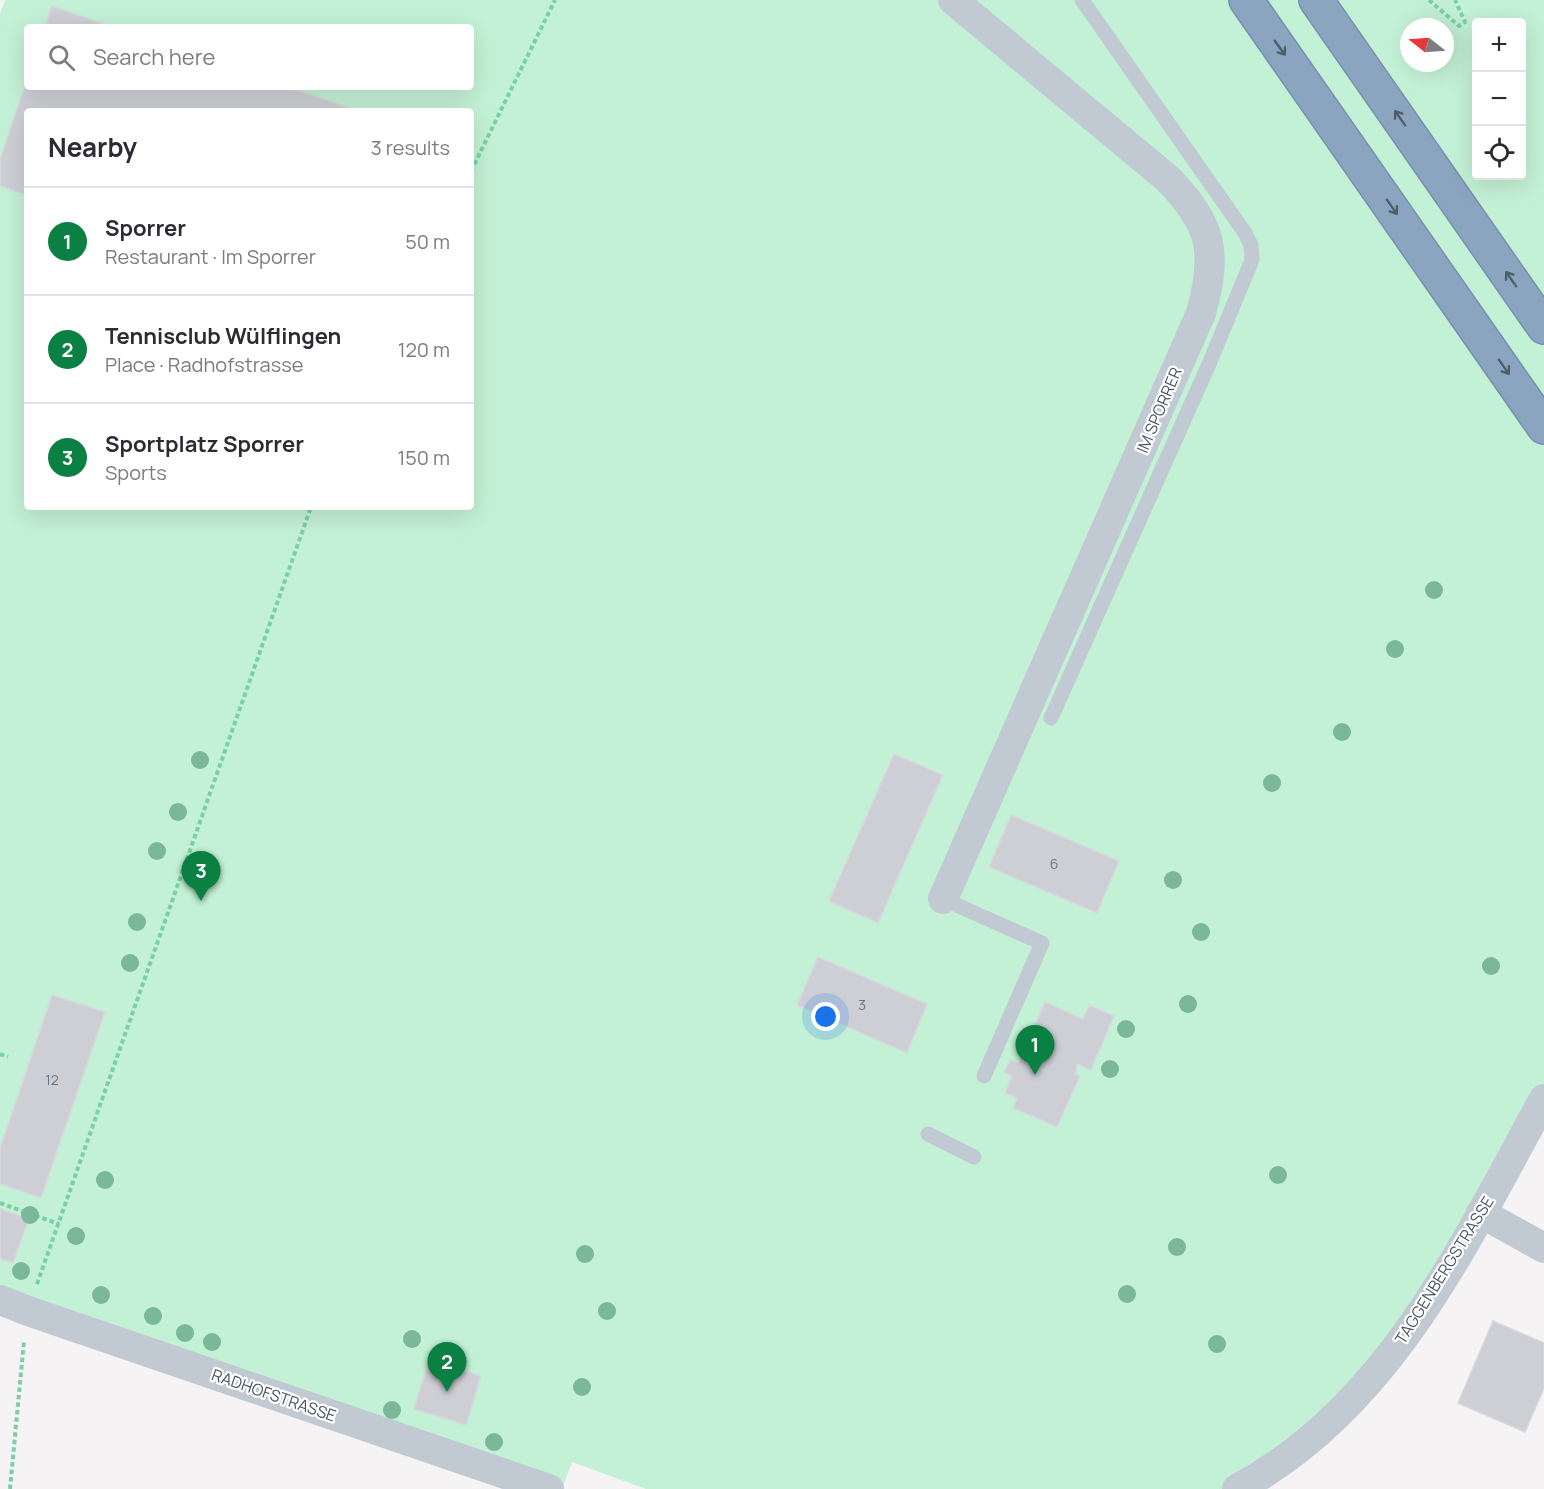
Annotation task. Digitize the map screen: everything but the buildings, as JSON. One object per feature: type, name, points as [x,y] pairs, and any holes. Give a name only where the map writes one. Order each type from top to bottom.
[{"type":"highway","points":[[1246,0],[1544,427]]},
{"type":"highway","points":[[1316,0],[1544,327]]},
{"type":"street","name":"IM SPORRER","points":[[943,898],[1201,313],[1210,279],[1210,248],[1201,220],[1187,198],[1168,179],[953,0]]},
{"type":"street","name":"TAGGENBERGSTRASSE","points":[[1237,1489],[1323,1429],[1367,1385],[1407,1336],[1481,1213],[1544,1099]]},
{"type":"street","points":[[1481,1213],[1544,1248]]},
{"type":"street","name":"RADHOFSTRASSE","points":[[0,1300],[549,1489]]},
{"type":"lane","points":[[1051,718],[1209,364],[1252,260],[1251,244],[1245,232],[1082,0]]},
{"type":"lane","points":[[943,898],[1042,943],[984,1076]]},
{"type":"lane","points":[[928,1134],[974,1157]]},
{"type":"path","points":[[474,165],[555,0]]},
{"type":"path","points":[[1429,0],[1459,26],[1465,22],[1455,0]]},
{"type":"path","points":[[10,1489],[28,1311],[310,510]]},
{"type":"path","points":[[0,1054],[8,1057]]},
{"type":"path","points":[[0,1203],[59,1224]]},
{"type":"green space","points":[[5,0],[1544,0],[1544,1099],[1407,1336],[1237,1489],[646,1489],[572,1462],[562,1489],[0,1300],[0,14]]},
{"type":"place","name":"Sportplatz Sporrer","points":[[201,901]]},
{"type":"place","name":"Sporrer","points":[[1035,1075]]},
{"type":"place","name":"Tennisclub Wülflingen","points":[[447,1392]]}]
